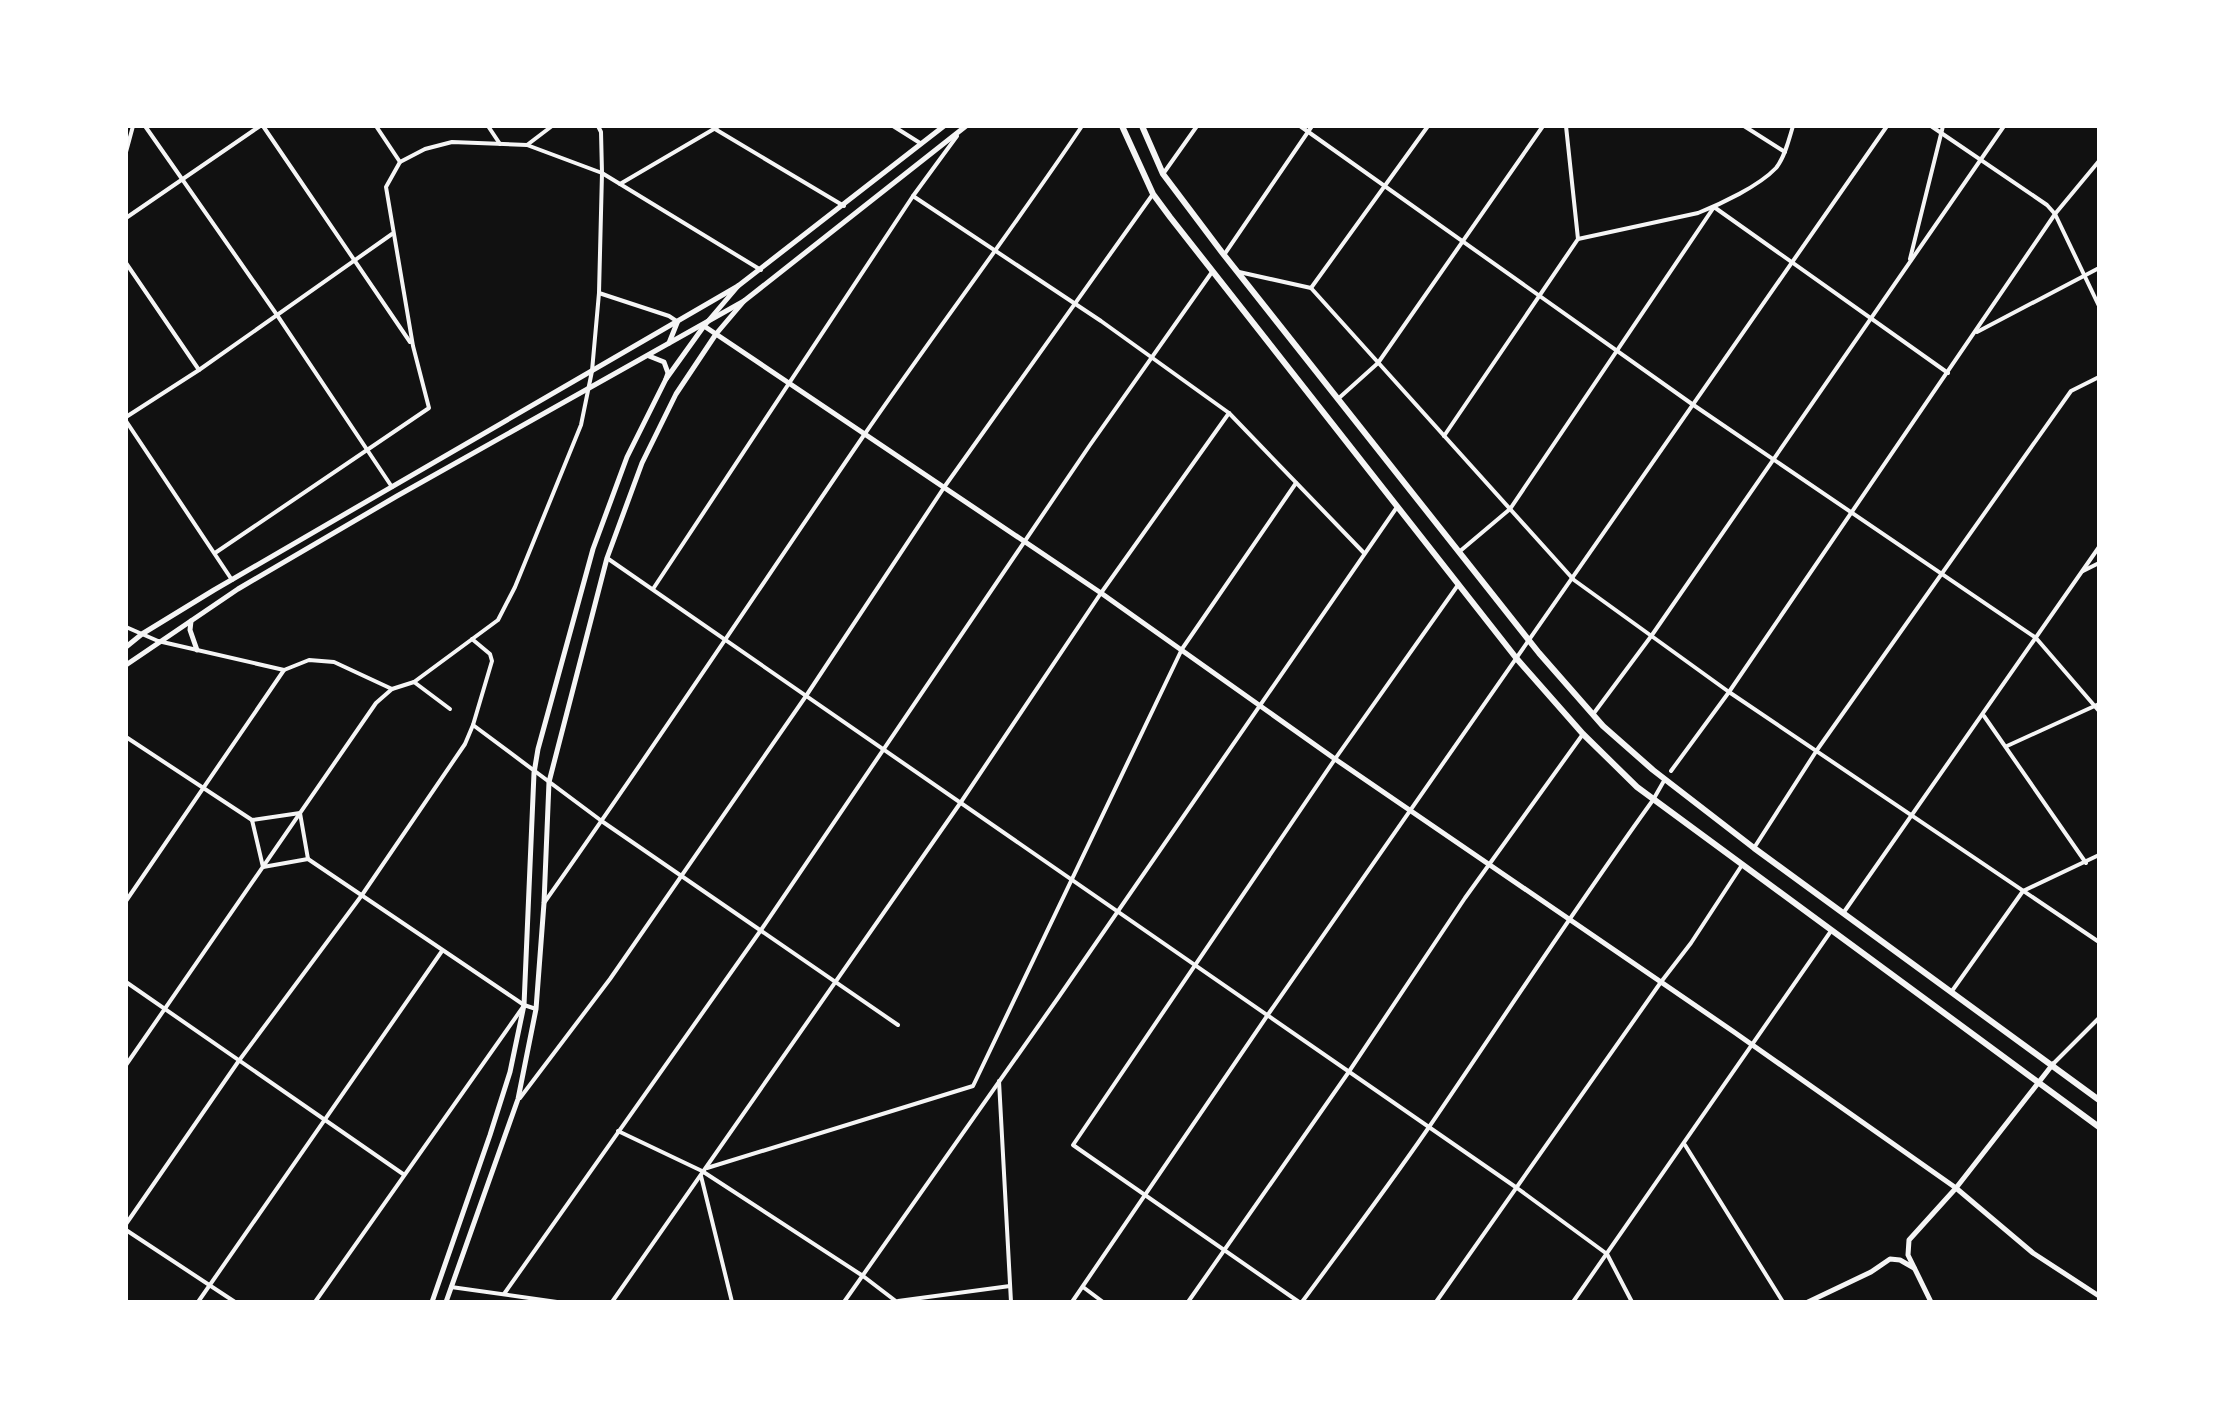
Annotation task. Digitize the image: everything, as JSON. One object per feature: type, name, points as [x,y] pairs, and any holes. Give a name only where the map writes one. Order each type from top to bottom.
[{"type":"main road","points":[[1142,126],[1163,174],[1224,255],[1592,715],[1665,779],[1754,848],[2099,1100]]},
{"type":"main road","points":[[1123,128],[1153,194],[1212,272],[1517,659],[1583,734],[1653,800],[1743,863],[2099,1127]]},
{"type":"street","points":[[126,152],[133,126]]},
{"type":"street","points":[[145,126],[392,487]]},
{"type":"street","points":[[126,218],[262,126],[413,346]]},
{"type":"street","points":[[376,126],[400,162]]},
{"type":"street","points":[[488,126],[501,145]]},
{"type":"street","points":[[527,145],[552,126]]},
{"type":"street","points":[[126,1065],[369,711],[392,689],[414,682],[498,620],[515,587],[581,425],[589,390],[599,293],[602,173],[601,132],[598,126]]},
{"type":"street","points":[[893,126],[922,145],[927,157]]},
{"type":"street","points":[[126,647],[142,634],[232,580],[738,286],[944,126]]},
{"type":"street","points":[[544,903],[603,822],[864,435],[997,251],[1082,126]]},
{"type":"street","points":[[1163,174],[1197,126]]},
{"type":"street","points":[[1300,126],[1692,404],[2036,638],[2098,707],[2007,746]]},
{"type":"street","points":[[1224,255],[1312,126]]},
{"type":"street","points":[[1311,288],[1428,126]]},
{"type":"street","points":[[1338,399],[1378,363],[1543,126]]},
{"type":"street","points":[[1444,436],[1578,239],[1566,126]]},
{"type":"street","points":[[1744,126],[1785,152]]},
{"type":"street","points":[[1578,239],[1668,221],[1714,207],[1776,168],[1793,126]]},
{"type":"street","points":[[1072,1302],[1267,1016],[1574,580],[1692,404],[1795,262],[1887,126]]},
{"type":"street","points":[[1931,126],[2047,205],[2055,214],[2099,306]]},
{"type":"street","points":[[1909,262],[1943,126]]},
{"type":"street","points":[[1592,715],[1652,635],[2004,126]]},
{"type":"street","points":[[620,184],[717,127],[844,206]]},
{"type":"street","points":[[126,665],[238,589],[744,301],[963,128]]},
{"type":"street","points":[[653,589],[913,196],[963,128]]},
{"type":"street","points":[[215,553],[429,408],[413,346],[386,187],[400,162],[425,149],[452,142],[527,145],[602,173],[761,270]]},
{"type":"street","points":[[1671,771],[1729,692],[2055,214],[2099,161]]},
{"type":"street","points":[[518,1099],[610,979],[806,696],[945,486],[1153,194]]},
{"type":"street","points":[[913,196],[1075,303],[1229,413],[1364,554]]},
{"type":"street","points":[[1714,207],[1948,373]]},
{"type":"street","points":[[1459,552],[1510,509],[1714,207]]},
{"type":"street","points":[[232,580],[126,419],[392,234]]},
{"type":"street","points":[[126,263],[199,370]]},
{"type":"street","points":[[1975,333],[2099,268]]},
{"type":"street","points":[[504,1294],[761,930],[1090,445],[1212,272]]},
{"type":"street","points":[[1237,272],[1311,288],[1574,580],[1729,692],[2099,942]]},
{"type":"street","points":[[666,379],[738,286]]},
{"type":"street","points":[[599,293],[669,316],[678,322]]},
{"type":"street","points":[[446,1302],[518,1099],[536,1009],[549,782],[607,558],[642,463],[676,394],[716,334],[744,301]]},
{"type":"street","points":[[667,345],[678,322]]},
{"type":"street","points":[[704,326],[1101,593],[1335,759],[1753,1046],[1956,1188],[2033,1253],[2098,1299]]},
{"type":"street","points":[[432,1302],[510,1072],[524,1005],[534,773],[538,749],[593,549],[627,457],[668,373],[664,362],[648,356]]},
{"type":"street","points":[[1754,848],[1817,750],[2071,391],[2099,377]]},
{"type":"street","points":[[612,1302],[961,802],[1101,593],[1229,413]]},
{"type":"street","points":[[702,1171],[973,1086],[1070,877],[1182,649],[1296,483]]},
{"type":"street","points":[[844,1302],[1397,507]]},
{"type":"street","points":[[1844,912],[1984,716],[2099,547]]},
{"type":"street","points":[[607,558],[1517,1188],[1607,1254],[1632,1302]]},
{"type":"street","points":[[2083,571],[2099,563]]},
{"type":"street","points":[[1458,585],[1335,759],[1073,1145],[1301,1302],[1428,1128],[1665,779]]},
{"type":"street","points":[[191,621],[190,630],[197,650]]},
{"type":"street","points":[[126,627],[158,641],[284,670]]},
{"type":"street","points":[[126,1224],[238,1062],[362,895],[465,744],[492,661],[490,654],[472,639]]},
{"type":"street","points":[[126,901],[284,670],[309,660],[334,662],[392,689]]},
{"type":"street","points":[[414,682],[450,709]]},
{"type":"street","points":[[1984,716],[2086,863]]},
{"type":"street","points":[[473,725],[603,822],[898,1025]]},
{"type":"street","points":[[1188,1302],[1583,734]]},
{"type":"street","points":[[126,737],[252,820],[300,813]]},
{"type":"street","points":[[126,746],[132,741]]},
{"type":"street","points":[[300,813],[308,859]]},
{"type":"street","points":[[252,820],[263,867]]},
{"type":"street","points":[[1952,991],[2023,891],[2099,855]]},
{"type":"street","points":[[263,867],[308,859],[524,1005],[536,1009]]},
{"type":"street","points":[[1436,1302],[1691,943],[1743,863]]},
{"type":"street","points":[[1573,1302],[1685,1145],[1832,929]]},
{"type":"street","points":[[198,1302],[442,951]]},
{"type":"street","points":[[126,982],[403,1174]]},
{"type":"street","points":[[315,1302],[524,1005]]},
{"type":"street","points":[[1931,1302],[1908,1255],[1909,1240],[1956,1188],[2053,1064],[2099,1018]]},
{"type":"street","points":[[999,1081],[1011,1302]]},
{"type":"street","points":[[618,1131],[702,1171],[863,1276],[896,1302],[1010,1286]]},
{"type":"street","points":[[1685,1145],[1783,1302]]},
{"type":"street","points":[[702,1171],[732,1302]]},
{"type":"street","points":[[126,1230],[235,1302]]},
{"type":"street","points":[[1808,1302],[1871,1272],[1890,1259],[1900,1260],[1914,1268]]},
{"type":"street","points":[[451,1287],[557,1302]]},
{"type":"street","points":[[1083,1287],[1103,1302]]}]
